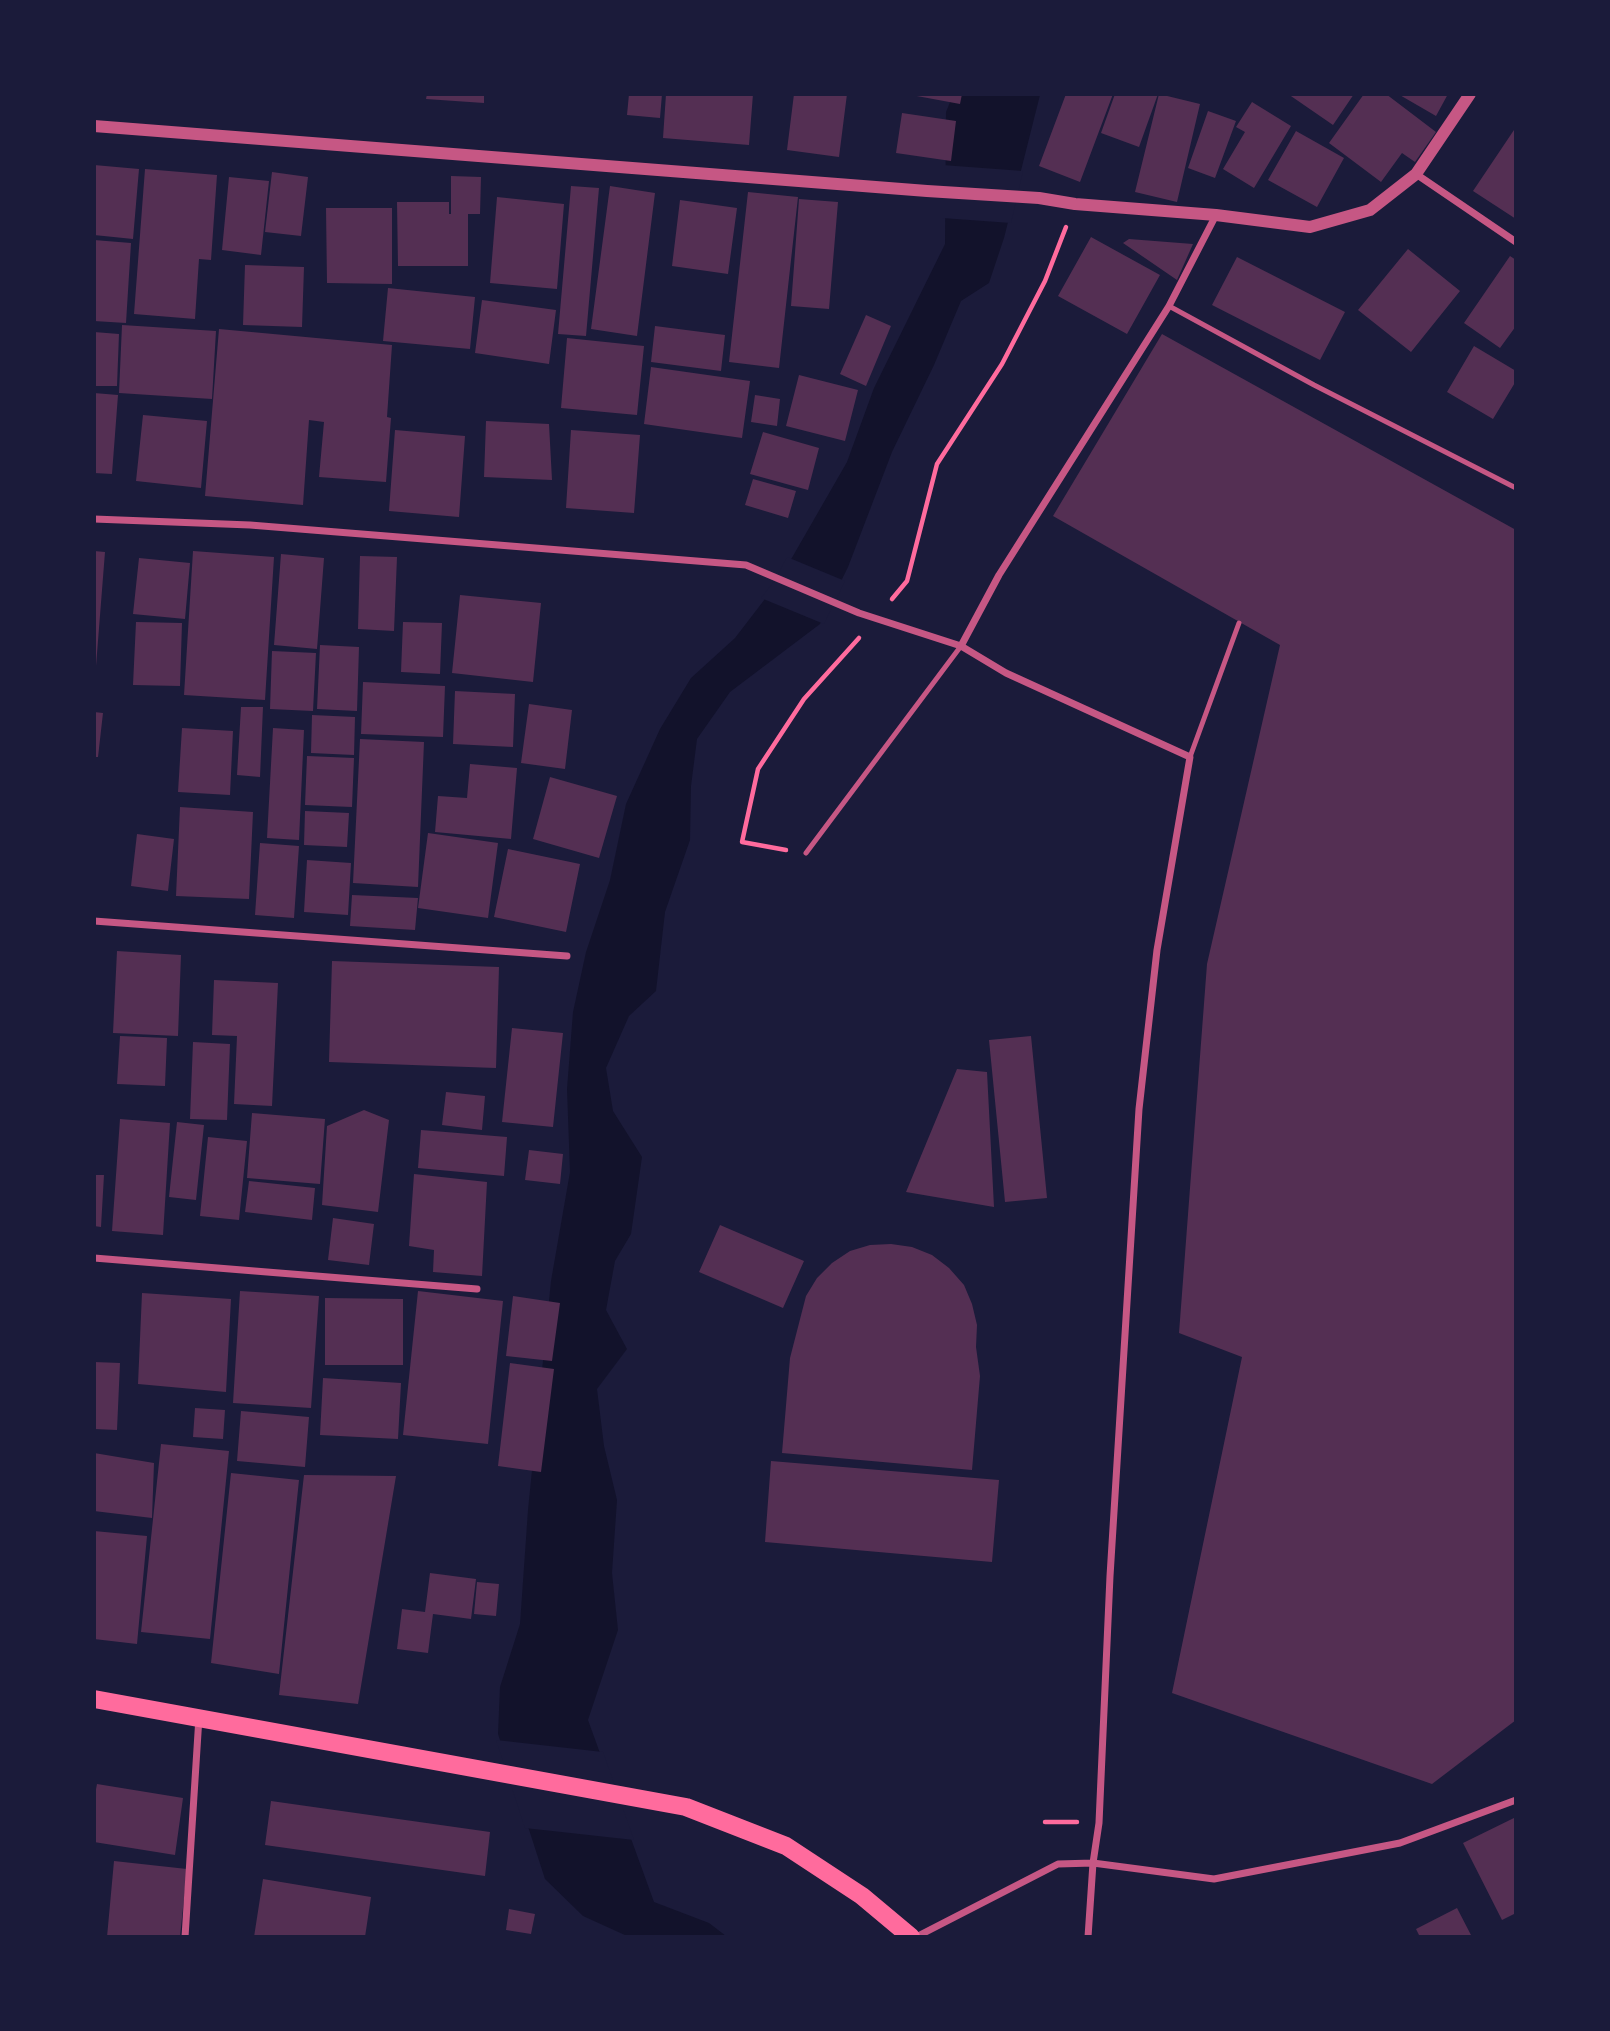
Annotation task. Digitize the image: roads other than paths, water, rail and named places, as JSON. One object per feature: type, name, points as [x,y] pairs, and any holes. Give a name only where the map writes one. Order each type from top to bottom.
[{"type":"main road","points":[[94,1699],[686,1807],[786,1846],[862,1896],[913,1937]]},
{"type":"street","points":[[94,127],[1039,198],[1075,204],[1216,215],[1310,227],[1370,210],[1416,174],[1470,94]]},
{"type":"street","points":[[1416,174],[1516,242]]},
{"type":"street","points":[[961,646],[999,575],[1169,306],[1216,215]]},
{"type":"street","points":[[94,519],[250,525],[746,565],[859,613],[961,646],[1006,673],[1190,757],[1157,950],[1139,1109],[1111,1562],[1099,1823],[1093,1863],[1088,1937]]},
{"type":"street","points":[[94,921],[568,956]]},
{"type":"street","points":[[94,1258],[477,1289]]},
{"type":"street","points":[[185,1937],[199,1717]]},
{"type":"street","points":[[913,1937],[1058,1864],[1093,1863],[1214,1879],[1401,1843],[1516,1800]]},
{"type":"lane","points":[[1169,306],[1516,488]]},
{"type":"lane","points":[[1190,757],[1238,623]]},
{"type":"lane","points":[[806,853],[961,646]]}]
